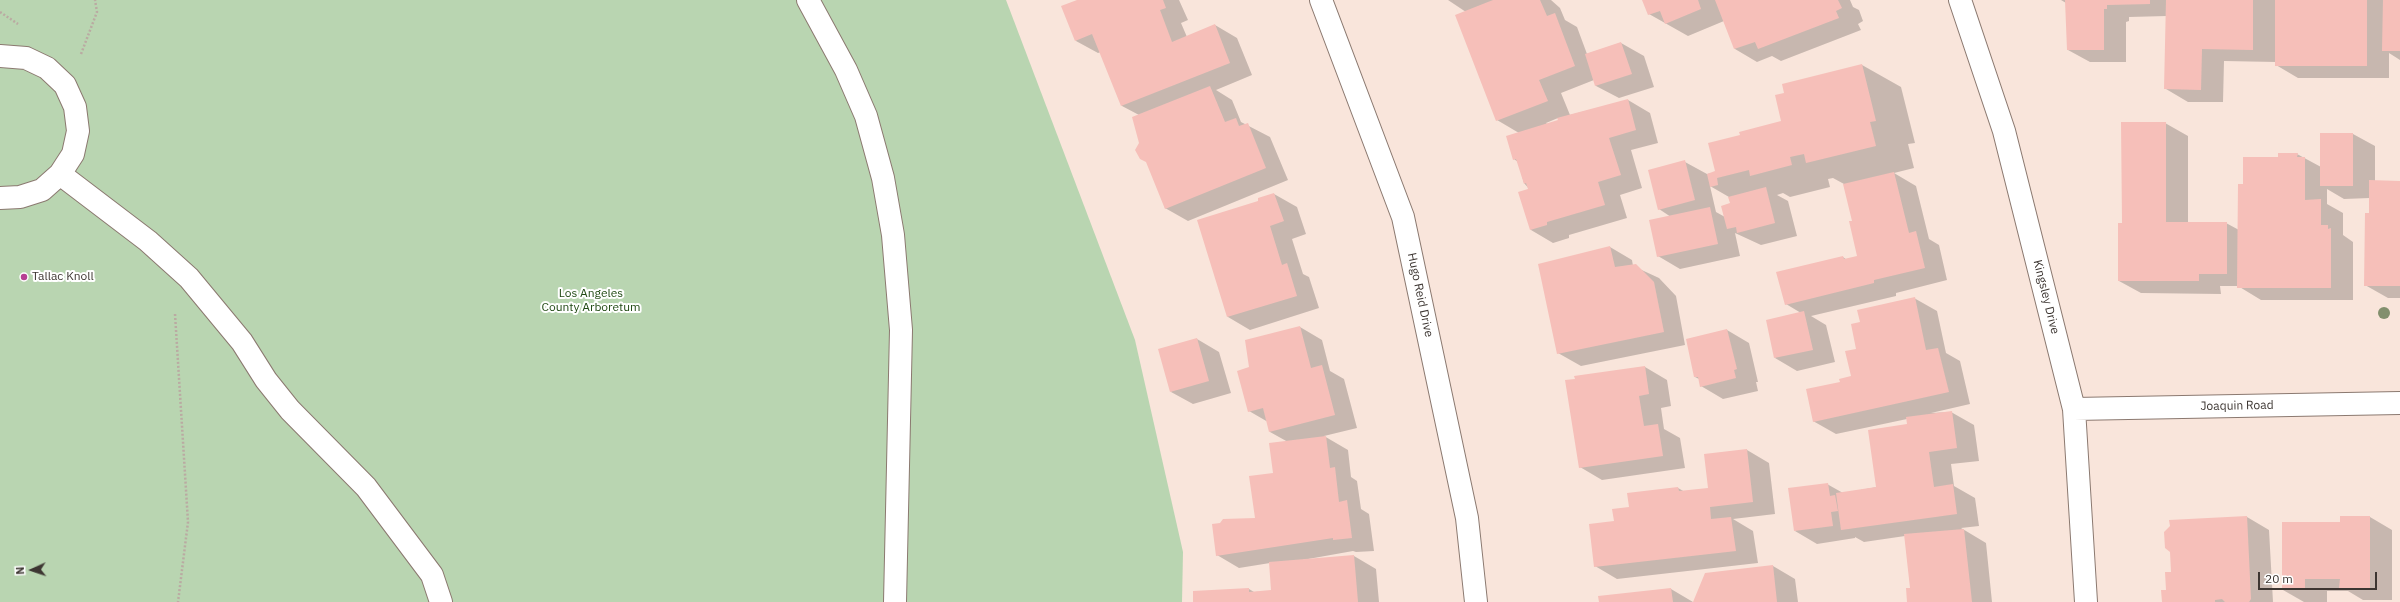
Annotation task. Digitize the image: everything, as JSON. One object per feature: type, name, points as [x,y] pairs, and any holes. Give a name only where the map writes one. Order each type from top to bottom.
[{"type":"street","points":[[808,0],[846,70],[866,116],[883,178],[894,235],[901,330],[895,602]]},
{"type":"street","name":"Hugo Reid Drive","points":[[1321,0],[1404,217],[1467,518],[1476,602]]},
{"type":"street","name":"Kingsley Drive","points":[[1960,0],[2004,131],[2074,409],[2086,602]]},
{"type":"street","points":[[0,56],[26,58],[47,68],[65,85],[75,107],[78,131],[73,154],[60,174],[42,190],[20,197],[0,198]]},
{"type":"street","points":[[60,174],[148,241],[189,278],[242,342],[266,380],[290,410],[366,488],[432,575],[441,602]]},
{"type":"street","name":"Joaquin Road","points":[[2074,409],[2400,403]]},
{"type":"path","points":[[57,78],[79,60],[97,12],[95,0]]},
{"type":"path","points":[[170,261],[178,344],[188,522],[178,602]]},
{"type":"green space","name":"Los Angeles County Arboretum","points":[[0,0],[1006,0],[1135,340],[1183,552],[1182,602],[0,602]]},
{"type":"building","points":[[1077,0],[1163,0],[1166,8],[1160,10],[1172,42],[1215,24],[1230,63],[1121,106],[1092,34],[1075,41],[1061,6]]},
{"type":"building","points":[[1493,0],[1540,0],[1547,16],[1555,13],[1575,66],[1539,80],[1548,101],[1496,121],[1455,15]]},
{"type":"building","points":[[1642,0],[1698,0],[1701,9],[1665,24],[1660,11],[1648,15]]},
{"type":"building","points":[[1715,0],[1838,0],[1842,8],[1836,11],[1839,18],[1758,49],[1755,42],[1734,49]]},
{"type":"building","points":[[2065,0],[2150,0],[2150,4],[2107,5],[2107,9],[2104,9],[2104,50],[2067,50]]},
{"type":"building","points":[[2166,0],[2253,0],[2253,50],[2202,49],[2201,90],[2164,89]]},
{"type":"building","points":[[2275,0],[2367,0],[2367,66],[2275,66]]},
{"type":"building","points":[[2383,0],[2400,0],[2400,51],[2382,51]]},
{"type":"building","points":[[1621,42],[1632,74],[1595,86],[1585,54]]},
{"type":"building","points":[[1862,64],[1876,121],[1870,122],[1876,146],[1806,163],[1804,154],[1790,157],[1792,165],[1750,176],[1749,170],[1717,178],[1718,185],[1710,187],[1707,174],[1715,171],[1708,143],[1740,135],[1739,132],[1781,121],[1775,95],[1784,93],[1782,84]]},
{"type":"building","points":[[1210,86],[1225,122],[1236,118],[1239,126],[1248,123],[1266,168],[1165,209],[1146,162],[1140,159],[1135,150],[1139,143],[1132,117]]},
{"type":"building","points":[[1628,99],[1636,130],[1609,138],[1621,175],[1598,182],[1605,205],[1547,222],[1547,225],[1530,230],[1518,192],[1528,189],[1526,183],[1524,184],[1516,159],[1513,160],[1506,136],[1558,120],[1557,118]]},
{"type":"building","points":[[2121,122],[2166,122],[2166,222],[2227,222],[2227,274],[2199,274],[2199,281],[2118,281],[2118,223],[2122,223]]},
{"type":"building","points":[[2320,133],[2353,133],[2353,186],[2320,186]]},
{"type":"building","points":[[2278,153],[2298,153],[2297,157],[2305,157],[2305,200],[2321,199],[2321,225],[2328,225],[2328,229],[2331,228],[2331,288],[2237,288],[2238,184],[2243,184],[2243,157],[2278,157]]},
{"type":"building","points":[[1685,160],[1695,200],[1658,210],[1648,170]]},
{"type":"building","points":[[1894,172],[1909,233],[1916,231],[1925,268],[1874,280],[1874,283],[1785,305],[1776,272],[1843,256],[1844,259],[1857,256],[1849,221],[1852,221],[1843,184]]},
{"type":"building","points":[[2369,180],[2400,181],[2400,286],[2364,286],[2365,213],[2369,213]]},
{"type":"building","points":[[1766,187],[1775,223],[1737,233],[1736,227],[1727,229],[1721,206],[1730,203],[1728,197]]},
{"type":"building","points":[[1274,193],[1284,221],[1270,226],[1282,265],[1287,263],[1297,296],[1227,317],[1197,220],[1258,201],[1258,198]]},
{"type":"building","points":[[1710,207],[1718,244],[1657,257],[1649,220]]},
{"type":"building","points":[[1610,246],[1615,267],[1636,264],[1654,282],[1664,332],[1557,354],[1538,264]]},
{"type":"building","points":[[1915,297],[1926,350],[1938,348],[1949,392],[1813,422],[1806,389],[1840,382],[1839,379],[1851,376],[1845,351],[1856,349],[1851,324],[1860,322],[1857,310]]},
{"type":"building","points":[[1804,311],[1813,350],[1774,358],[1766,320]]},
{"type":"building","points":[[1300,326],[1311,368],[1322,365],[1335,415],[1269,432],[1263,408],[1248,412],[1237,371],[1249,367],[1245,340]]},
{"type":"building","points":[[1727,329],[1737,369],[1734,370],[1736,378],[1700,387],[1698,377],[1694,377],[1686,339]]},
{"type":"building","points":[[1197,338],[1209,381],[1170,392],[1158,349]]},
{"type":"building","points":[[1645,366],[1649,394],[1639,396],[1644,426],[1658,424],[1663,456],[1579,468],[1565,380],[1575,379],[1574,376]]},
{"type":"building","points":[[1952,411],[1957,448],[1929,452],[1934,487],[1953,484],[1957,514],[1841,530],[1836,493],[1876,487],[1868,430],[1907,424],[1906,417]]},
{"type":"building","points":[[1326,436],[1330,468],[1335,467],[1339,502],[1347,500],[1352,538],[1333,540],[1333,538],[1216,556],[1212,524],[1220,523],[1223,519],[1255,518],[1249,476],[1273,473],[1269,443]]},
{"type":"building","points":[[1747,449],[1753,502],[1710,507],[1711,519],[1731,517],[1736,551],[1594,567],[1589,524],[1614,521],[1612,509],[1629,507],[1627,493],[1678,487],[1679,491],[1708,488],[1704,454]]},
{"type":"building","points":[[1828,483],[1830,496],[1835,495],[1838,511],[1831,512],[1833,526],[1794,531],[1788,488]]},
{"type":"building","points":[[2247,516],[2251,599],[2249,602],[2225,602],[2222,599],[2215,600],[2215,602],[2162,602],[2161,590],[2166,590],[2165,572],[2171,572],[2170,552],[2165,548],[2164,532],[2170,526],[2169,520]]},
{"type":"building","points":[[2340,516],[2370,516],[2370,588],[2339,588],[2340,579],[2305,579],[2305,590],[2282,590],[2282,522],[2340,522]]},
{"type":"building","points":[[1964,529],[1972,602],[1907,602],[1906,588],[1910,588],[1904,534]]},
{"type":"building","points":[[1354,555],[1358,602],[1193,602],[1193,591],[1249,588],[1249,592],[1271,590],[1269,562]]},
{"type":"building","points":[[1773,565],[1777,602],[1693,602],[1705,573]]},
{"type":"building","points":[[1671,588],[1673,602],[1599,602],[1598,596]]},
{"type":"place","name":"Tallac Knoll","points":[[24,277]]}]
